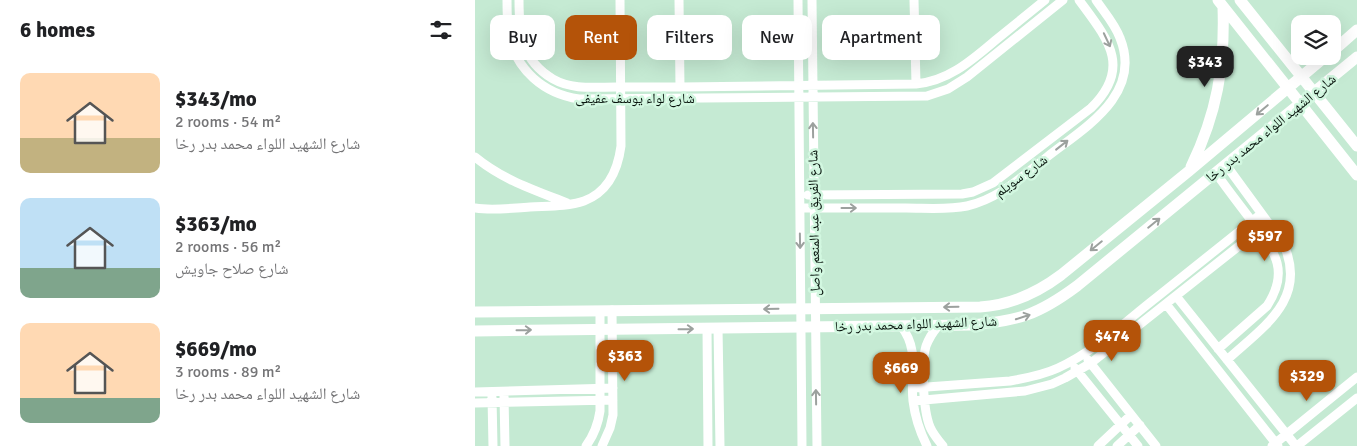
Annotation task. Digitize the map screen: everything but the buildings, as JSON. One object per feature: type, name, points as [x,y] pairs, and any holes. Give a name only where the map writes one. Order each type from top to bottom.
[{"type":"street","name":"شارع لواء يوسف عفيفى","points":[[507,0],[507,26],[513,49],[523,68],[537,82],[554,93],[579,99],[927,96],[948,89],[967,77],[1063,0]]},
{"type":"street","name":"شارع لواء يوسف عفيفى","points":[[519,0],[521,38],[533,62],[553,79],[578,87],[813,86],[927,83],[938,80],[962,67],[1045,0]]},
{"type":"street","points":[[475,208],[496,209],[570,204],[585,201],[597,194],[607,184],[615,172],[621,146],[620,0]]},
{"type":"street","points":[[679,0],[679,87]]},
{"type":"street","name":"شارع الفريق عبد المنعم واصل","points":[[798,0],[803,446]]},
{"type":"street","name":"شارع الفريق عبد المنعم واصل","points":[[812,0],[817,446]]},
{"type":"street","points":[[914,0],[916,84]]},
{"type":"street","name":"شارع سويلم","points":[[800,195],[962,194],[983,188],[1003,176],[1091,108],[1101,99],[1108,87],[1112,69],[1108,41],[1079,0]]},
{"type":"street","name":"شارع سويلم","points":[[800,208],[939,208],[964,206],[989,199],[1010,186],[1099,116],[1114,99],[1119,89],[1125,65],[1124,51],[1114,26],[1095,0]]},
{"type":"street","points":[[1240,0],[1357,146]]},
{"type":"street","points":[[1220,3],[1357,175]]},
{"type":"street","points":[[1189,171],[1209,126],[1220,80],[1223,56],[1220,3]]},
{"type":"street","name":"شارع الشهيد اللواء محمد بدر رخا","points":[[1341,44],[1357,30]]},
{"type":"street","name":"شارع الشهيد اللواء محمد بدر رخا","points":[[475,331],[937,326],[997,323],[1029,315],[1058,300],[1077,286],[1357,57]]},
{"type":"street","name":"شارع الشهيد اللواء محمد بدر رخا","points":[[475,312],[980,307],[1017,300],[1047,285],[1189,171],[1316,65]]},
{"type":"street","points":[[475,157],[504,178],[570,204]]},
{"type":"street","points":[[1226,165],[1283,244],[1288,254],[1291,271],[1289,288],[1283,303],[1274,317],[1227,360]]},
{"type":"street","points":[[1216,173],[1271,247],[1278,266],[1277,287],[1267,306],[1218,349]]},
{"type":"street","points":[[913,388],[1026,378],[1049,372],[1071,362],[1084,354],[1261,214]]},
{"type":"street","points":[[913,401],[1025,391],[1052,384],[1078,372],[1268,223]]},
{"type":"street","points":[[1176,296],[1297,446],[1357,398]]},
{"type":"street","points":[[1166,304],[1276,445],[1357,377]]},
{"type":"street","points":[[586,446],[598,424],[600,400],[599,310]]},
{"type":"street","points":[[602,446],[610,428],[613,415],[612,310]]},
{"type":"street","points":[[901,326],[908,336],[912,348],[913,401],[916,418],[927,446]]},
{"type":"street","points":[[937,326],[929,338],[925,351],[924,388],[929,425],[943,446]]},
{"type":"street","points":[[707,443],[713,328]]},
{"type":"street","points":[[713,328],[720,446]]},
{"type":"street","points":[[1084,354],[1156,446]]},
{"type":"street","points":[[1071,362],[1138,446]]},
{"type":"street","points":[[475,392],[613,388]]},
{"type":"street","points":[[504,391],[505,446]]},
{"type":"street","points":[[492,392],[493,446]]},
{"type":"street","points":[[475,403],[613,400]]},
{"type":"street","points":[[1098,446],[1131,415]]},
{"type":"street","points":[[1117,446],[1139,425]]}]
